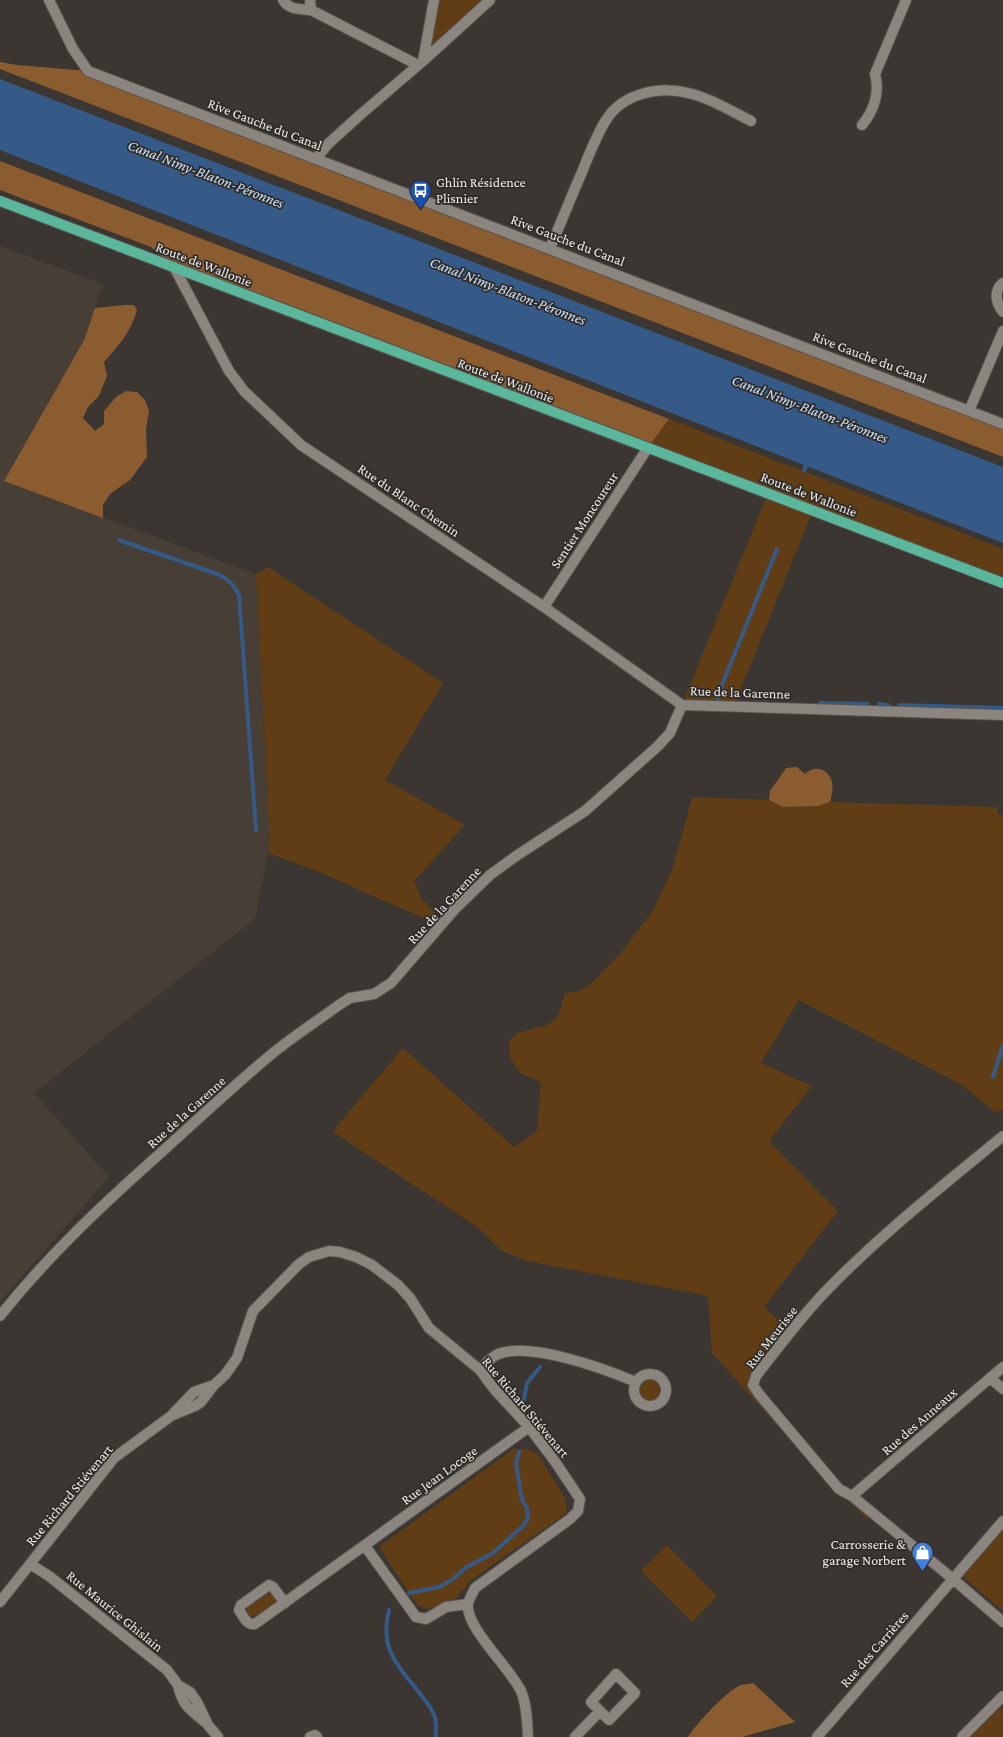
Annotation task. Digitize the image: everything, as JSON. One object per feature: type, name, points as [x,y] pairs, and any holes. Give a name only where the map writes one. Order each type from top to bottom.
[{"type":"main road","name":"Route de Wallonie","points":[[0,201],[647,449],[1003,583]]},
{"type":"street","name":"Rive Gauche du Canal","points":[[49,0],[73,49],[88,71],[1003,424]]},
{"type":"street","points":[[283,0],[286,6],[295,9],[311,5],[421,63]]},
{"type":"street","points":[[421,63],[434,0]]},
{"type":"street","points":[[316,159],[328,144],[421,63],[490,0]]},
{"type":"street","points":[[862,126],[876,100],[878,85],[875,74],[906,0]]},
{"type":"street","points":[[550,248],[606,119],[631,98],[660,90],[687,92],[701,96],[751,121]]},
{"type":"street","name":"Rue du Blanc Chemin","points":[[174,267],[229,371],[244,391],[301,445],[544,607],[682,705]]},
{"type":"street","points":[[1003,283],[997,292],[996,299],[998,306],[1003,312]]},
{"type":"street","points":[[969,411],[1003,331]]},
{"type":"street","name":"Sentier Moncoureur","points":[[544,607],[647,449]]},
{"type":"street","name":"Rue de la Garenne","points":[[0,1316],[35,1274],[93,1214],[202,1114],[274,1053],[339,1005],[350,998],[374,994],[391,983],[454,910],[490,875],[516,856],[585,811],[657,747],[670,733],[682,705],[1003,715]]},
{"type":"street","name":"Rue Meurisse","points":[[1003,1136],[893,1227],[825,1293],[756,1376],[753,1385],[839,1489],[852,1496],[1003,1622]]},
{"type":"street","name":"Rue Richard Stiévenart","points":[[0,1602],[114,1458],[171,1416],[194,1392],[214,1385],[225,1375],[237,1358],[253,1311],[299,1264],[309,1257],[329,1251],[340,1252],[356,1257],[387,1275],[410,1298],[429,1328],[480,1370],[494,1389],[529,1427],[578,1494],[580,1499],[580,1507],[570,1519],[475,1588],[468,1604]]},
{"type":"street","points":[[480,1370],[488,1360],[505,1352],[530,1352],[570,1359],[607,1370],[636,1382]]},
{"type":"street","name":"Rue des Anneaux","points":[[852,1496],[1003,1367]]},
{"type":"street","points":[[990,1378],[1003,1389]]},
{"type":"street","name":"Rue Jean Locoge","points":[[285,1602],[529,1427]]},
{"type":"street","name":"Rue des Carrières","points":[[816,1737],[1003,1521]]},
{"type":"street","points":[[365,1546],[416,1617],[426,1619],[446,1607],[468,1604],[470,1616],[479,1632],[521,1690],[528,1737]]},
{"type":"street","name":"Rue Maurice Ghislain","points":[[30,1564],[50,1576],[166,1670],[178,1685],[190,1692],[197,1702],[208,1725],[218,1737]]},
{"type":"street","points":[[616,1674],[635,1692],[609,1720],[600,1711],[591,1702],[616,1674]]},
{"type":"street","points":[[962,1737],[1003,1696]]},
{"type":"street","points":[[574,1737],[600,1711]]},
{"type":"street","points":[[310,1737],[315,1735],[318,1737]]},
{"type":"shaded area","points":[[434,0],[486,0],[434,51],[426,47]]},
{"type":"shaded area","points":[[0,62],[17,65],[88,71],[1003,424],[1003,457],[0,69]]},
{"type":"shaded area","points":[[0,161],[669,419],[647,449],[174,267],[151,247],[0,190]]},
{"type":"shaded area","points":[[0,246],[103,284],[84,340],[4,481],[256,574],[270,843],[255,919],[34,1093],[109,1177],[0,1302]]},
{"type":"shaded area","points":[[134,305],[137,310],[135,317],[124,338],[104,362],[107,376],[99,396],[88,407],[83,418],[95,431],[104,424],[104,411],[116,397],[126,391],[137,392],[145,400],[149,411],[146,429],[147,457],[130,480],[110,494],[103,505],[103,518],[4,481],[84,340],[95,308]]},
{"type":"shaded area","points":[[669,419],[1003,549],[1003,583],[813,510],[734,706],[682,705],[768,493],[647,449]]},
{"type":"shaded area","points":[[268,567],[443,683],[385,780],[465,825],[414,881],[422,899],[444,922],[441,926],[319,872],[268,853],[270,843],[256,574]]},
{"type":"shaded area","points":[[797,767],[805,774],[808,771],[819,769],[823,770],[829,775],[833,788],[830,802],[818,806],[783,807],[769,800],[770,791],[786,768]]},
{"type":"shaded area","points":[[692,797],[769,800],[783,807],[818,806],[830,802],[998,807],[998,814],[1003,815],[1003,1110],[995,1112],[962,1085],[799,1000],[761,1063],[812,1086],[769,1141],[838,1211],[764,1307],[791,1332],[753,1385],[839,1489],[872,1513],[867,1519],[814,1466],[790,1435],[777,1425],[712,1353],[708,1296],[528,1261],[502,1251],[476,1226],[333,1132],[403,1048],[514,1147],[537,1131],[541,1082],[520,1073],[510,1057],[509,1041],[517,1033],[547,1025],[558,1017],[565,993],[579,991],[594,981],[621,953],[652,912],[673,868]]},
{"type":"shaded area","points":[[650,1378],[658,1382],[662,1390],[658,1398],[650,1402],[642,1398],[638,1390],[642,1382]]},
{"type":"shaded area","points":[[513,1449],[526,1449],[537,1453],[566,1500],[567,1513],[471,1580],[456,1598],[428,1609],[417,1605],[379,1547]]},
{"type":"shaded area","points":[[1003,1530],[1003,1611],[963,1577]]},
{"type":"shaded area","points":[[667,1545],[717,1596],[692,1622],[641,1571]]},
{"type":"shaded area","points":[[266,1594],[273,1595],[276,1598],[275,1603],[257,1617],[250,1616],[247,1612],[248,1607]]},
{"type":"shaded area","points":[[753,1683],[795,1722],[742,1737],[688,1737],[704,1717],[731,1691],[739,1686]]},
{"type":"shaded area","points":[[997,1702],[1003,1710],[1003,1737],[961,1737]]},
{"type":"water","name":"Canal Nimy-Blaton-Péronnes","points":[[0,79],[1003,467],[1003,543],[0,150]]},
{"type":"waterway","points":[[804,470],[808,462]]},
{"type":"waterway","points":[[119,540],[220,575],[231,583],[239,595],[256,830]]},
{"type":"waterway","points":[[717,701],[720,690],[777,549]]},
{"type":"waterway","points":[[820,703],[868,704]]},
{"type":"waterway","points":[[879,704],[888,705]]},
{"type":"waterway","points":[[899,705],[1003,708]]},
{"type":"waterway","points":[[993,1077],[1003,1045]]},
{"type":"waterway","points":[[523,1404],[527,1383],[540,1367]]},
{"type":"waterway","points":[[409,1593],[439,1587],[452,1580],[465,1568],[493,1553],[524,1525],[528,1517],[527,1508],[522,1500],[516,1464],[519,1452]]},
{"type":"waterway","points":[[389,1610],[387,1624],[389,1647],[398,1665],[433,1712],[436,1720],[436,1737]]},
{"type":"place","name":"Ghlin Résidence Plisnier","points":[[420,210]]},
{"type":"place","name":"Carrosserie & garage Norbert","points":[[922,1572]]}]
